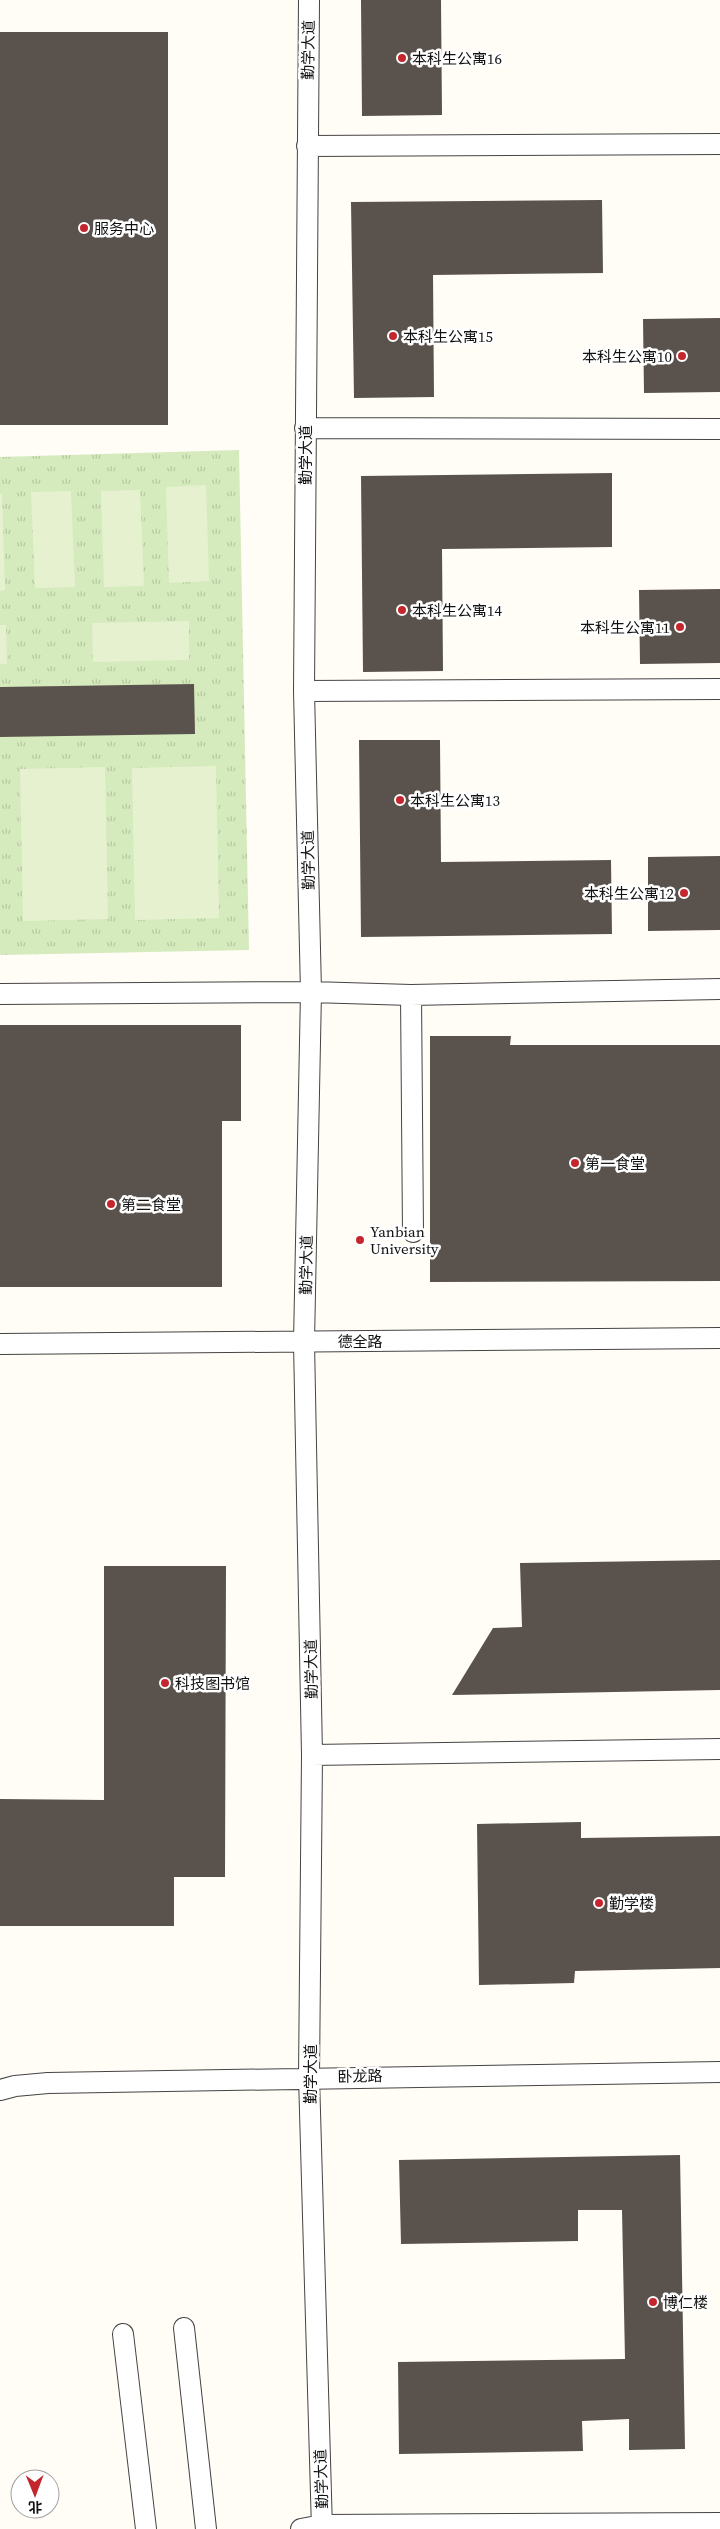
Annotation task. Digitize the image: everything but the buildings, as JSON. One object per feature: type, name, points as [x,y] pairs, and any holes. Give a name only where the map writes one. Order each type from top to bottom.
[{"type":"lane","name":"勤学大道","points":[[309,0],[304,691],[311,992],[304,1342],[312,1755],[309,2077],[322,2527]]},
{"type":"lane","points":[[307,146],[720,144]]},
{"type":"lane","points":[[306,428],[720,429]]},
{"type":"lane","points":[[304,691],[720,689]]},
{"type":"lane","points":[[0,994],[311,992],[411,995],[720,989]]},
{"type":"lane","points":[[411,995],[413,1232]]},
{"type":"lane","name":"德全路","points":[[0,1344],[720,1338]]},
{"type":"lane","points":[[312,1755],[720,1749]]},
{"type":"lane","name":"卧龙路","points":[[0,2090],[15,2086],[48,2083],[309,2077],[720,2072]]},
{"type":"lane","points":[[184,2328],[206,2529]]},
{"type":"lane","points":[[123,2334],[146,2529]]},
{"type":"lane","points":[[301,2529],[322,2527],[720,2523]]},
{"type":"green space","points":[[239,450],[249,950],[0,955],[0,457]]},
{"type":"green space","points":[[206,485],[209,581],[169,583],[166,487]]},
{"type":"green space","points":[[140,490],[144,586],[104,587],[101,491]]},
{"type":"green space","points":[[71,491],[75,587],[35,588],[31,492]]},
{"type":"green space","points":[[0,494],[2,494],[5,590],[0,591]]},
{"type":"green space","points":[[189,621],[189,660],[93,662],[92,623]]},
{"type":"green space","points":[[0,625],[6,625],[7,664],[0,664]]},
{"type":"green space","points":[[216,766],[219,918],[135,920],[132,768]]},
{"type":"green space","points":[[105,767],[108,919],[23,921],[20,769]]},
{"type":"place","name":"本科生公寓16","points":[[402,58]]},
{"type":"place","name":"服务中心","points":[[84,228]]},
{"type":"place","name":"本科生公寓15","points":[[393,336]]},
{"type":"place","name":"本科生公寓10","points":[[682,356]]},
{"type":"place","name":"本科生公寓14","points":[[402,610]]},
{"type":"place","name":"本科生公寓11","points":[[680,627]]},
{"type":"place","name":"本科生公寓13","points":[[400,800]]},
{"type":"place","name":"本科生公寓12","points":[[684,893]]},
{"type":"place","name":"第一食堂","points":[[575,1163]]},
{"type":"place","name":"第二食堂","points":[[111,1204]]},
{"type":"place","name":"Yanbian University","points":[[360,1240]]},
{"type":"place","name":"科技图书馆","points":[[165,1683]]},
{"type":"place","name":"勤学楼","points":[[599,1903]]},
{"type":"place","name":"博仁楼","points":[[653,2302]]}]
